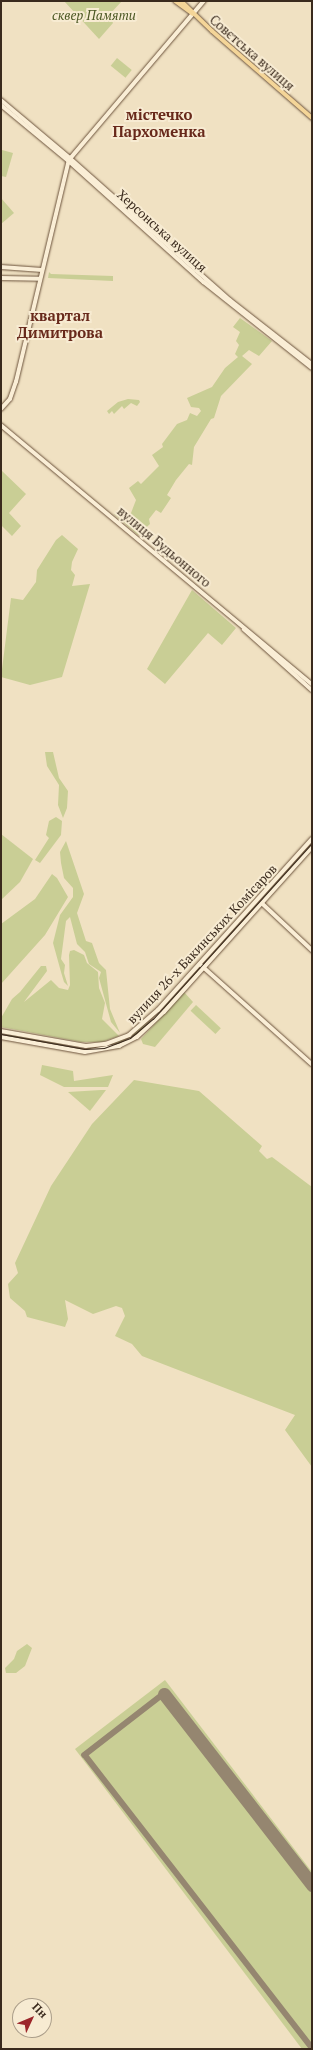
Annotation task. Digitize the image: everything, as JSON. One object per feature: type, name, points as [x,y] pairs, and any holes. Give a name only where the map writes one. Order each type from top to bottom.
[{"type":"main road","points":[[175,1],[193,14]]},
{"type":"main road","name":"Совєтська вулиця","points":[[181,1],[193,14],[312,118]]},
{"type":"street","points":[[1,409],[10,399],[16,382],[42,270],[70,160],[204,1]]},
{"type":"street","name":"Херсонська вулиця","points":[[1,100],[230,300],[312,364]]},
{"type":"street","name":"Херсонська вулиця","points":[[1,105],[70,160],[204,282],[312,368]]},
{"type":"street","points":[[1,266],[42,270]]},
{"type":"street","points":[[1,278],[40,279]]},
{"type":"street","name":"вулиця Будьонного","points":[[1,425],[312,684]]},
{"type":"street","name":"вулиця Будьонного","points":[[243,628],[253,640],[312,690]]},
{"type":"street","name":"вулиця 26-х Бакинських Комісаров","points":[[1,1031],[86,1046],[106,1044],[125,1037],[160,1008],[311,841]]},
{"type":"street","name":"вулиця 26-х Бакинських Комісаров","points":[[1,1037],[85,1052],[109,1049],[125,1044],[155,1021],[164,1012],[263,904],[312,847]]},
{"type":"street","points":[[259,899],[312,950]]},
{"type":"street","points":[[200,964],[312,1064]]},
{"type":"street","points":[[160,1008],[164,1012]]},
{"type":"street","points":[[151,1017],[155,1021]]},
{"type":"street","points":[[63,1049],[64,1043]]},
{"type":"street","points":[[85,1052],[86,1046]]},
{"type":"green space","name":"сквер Памяти","points":[[64,1],[122,1],[109,15],[113,23],[99,39]]},
{"type":"green space","points":[[117,58],[132,70],[125,78],[111,66]]},
{"type":"green space","points":[[2,150],[13,153],[6,177],[1,176]]},
{"type":"green space","points":[[1,198],[14,213],[1,224]]},
{"type":"green space","points":[[49,272],[51,274],[113,276],[113,281],[48,278]]},
{"type":"green space","points":[[240,318],[272,341],[259,356],[249,350],[242,356],[252,364],[221,396],[214,418],[211,419],[194,447],[192,465],[189,464],[176,480],[167,495],[171,498],[161,513],[156,510],[149,519],[150,524],[138,535],[114,514],[116,511],[121,515],[131,513],[136,500],[129,488],[138,481],[141,484],[159,466],[152,455],[163,447],[162,444],[177,424],[187,420],[190,413],[197,416],[201,411],[199,408],[191,407],[187,398],[212,387],[225,368],[238,357],[235,354],[239,345],[236,341],[240,332],[233,327]]},
{"type":"green space","points":[[128,399],[139,400],[140,402],[137,406],[131,403],[124,409],[122,406],[114,414],[112,411],[109,414],[107,411],[118,402]]},
{"type":"green space","points":[[1,470],[26,494],[9,513],[21,526],[12,536],[1,525]]},
{"type":"green space","points":[[62,535],[78,549],[72,562],[71,570],[75,575],[72,586],[90,584],[62,677],[30,685],[1,677],[11,598],[23,600],[36,582],[37,570],[56,540]]},
{"type":"green space","points":[[192,590],[236,628],[222,645],[208,633],[165,684],[147,669]]},
{"type":"green space","points":[[45,752],[53,752],[59,778],[68,791],[67,808],[63,818],[58,805],[59,785],[47,766]]},
{"type":"green space","points":[[56,817],[62,821],[61,835],[40,863],[35,860],[49,838],[46,835],[49,821]]},
{"type":"green space","points":[[1,834],[33,859],[20,882],[1,900]]},
{"type":"green space","points":[[66,841],[84,894],[77,913],[86,941],[92,943],[99,963],[106,970],[110,1009],[120,1033],[111,1022],[99,978],[101,972],[89,964],[85,952],[77,944],[70,917],[66,921],[61,959],[65,965],[64,973],[68,986],[64,982],[61,972],[53,943],[60,915],[73,897],[73,888],[64,878],[61,863],[60,852]]},
{"type":"green space","points":[[310,843],[312,845],[263,899],[263,896]]},
{"type":"green space","points":[[52,874],[57,878],[68,897],[45,935],[1,984],[1,924],[35,899]]},
{"type":"green space","points":[[257,903],[260,903],[203,964],[202,963]]},
{"type":"green space","points":[[74,950],[84,955],[87,963],[98,972],[99,988],[105,1003],[102,1019],[119,1036],[102,1042],[81,1042],[1,1027],[1,1018],[12,999],[20,992],[41,966],[46,966],[47,971],[24,1002],[51,980],[59,988],[68,990],[70,985],[69,955],[70,951]]},
{"type":"green space","points":[[200,965],[203,968],[163,1009],[162,1007]]},
{"type":"green space","points":[[184,992],[193,1002],[155,1047],[143,1044],[141,1039]]},
{"type":"green space","points":[[196,1005],[221,1028],[215,1034],[191,1011]]},
{"type":"green space","points":[[150,1020],[153,1020],[138,1035],[120,1045],[87,1050],[88,1047],[107,1045],[125,1038]]},
{"type":"green space","points":[[7,1033],[63,1044],[62,1047],[43,1044],[7,1036]]},
{"type":"green space","points":[[42,1065],[73,1071],[74,1081],[113,1075],[108,1087],[64,1087],[40,1075]]},
{"type":"green space","points":[[134,1080],[199,1091],[262,1146],[259,1151],[267,1159],[272,1157],[312,1187],[312,1467],[285,1430],[295,1415],[142,1356],[132,1344],[115,1336],[125,1316],[122,1308],[116,1306],[93,1314],[65,1300],[68,1319],[65,1327],[27,1317],[25,1311],[10,1298],[8,1284],[18,1273],[15,1263],[51,1186],[92,1124]]},
{"type":"green space","points":[[106,1090],[90,1111],[68,1092]]},
{"type":"green space","points":[[27,1644],[32,1648],[25,1666],[16,1673],[6,1673],[5,1668],[14,1659],[17,1651]]},
{"type":"green space","points":[[165,1680],[312,1872],[312,2049],[302,2049],[75,1749]]},
{"type":"taxiway","points":[[164,1694],[85,1755],[312,2048]]},
{"type":"runway","points":[[164,1694],[312,1885]]},
{"type":"tram line","points":[[1,1034],[85,1049],[104,1048],[130,1038],[153,1019],[312,843]]},
{"type":"district","name":"містечко Пархоменка","points":[[159,122]]},
{"type":"district","name":"квартал Димитрова","points":[[60,324]]}]
